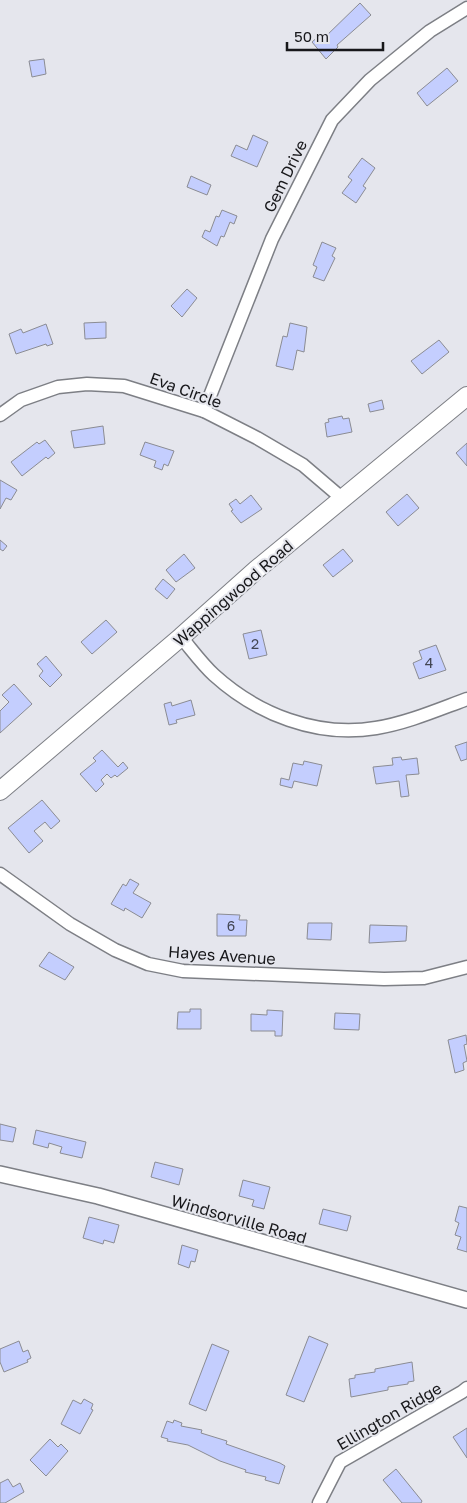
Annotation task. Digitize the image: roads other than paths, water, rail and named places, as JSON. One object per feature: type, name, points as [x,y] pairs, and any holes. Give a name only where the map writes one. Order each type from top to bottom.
[{"type":"main road","name":"Wappingwood Road","points":[[0,791],[181,637],[256,570],[344,500],[467,396]]},
{"type":"street","name":"Gem Drive","points":[[204,411],[272,239],[332,120],[370,80],[430,31],[467,8]]},
{"type":"street","name":"Eva Circle","points":[[0,415],[21,400],[58,388],[87,384],[124,386],[204,411],[303,465],[344,500]]},
{"type":"street","points":[[181,637],[212,673],[231,689],[264,710],[297,724],[337,729],[374,729],[408,720],[467,699]]},
{"type":"street","name":"Hayes Avenue","points":[[0,874],[70,924],[114,950],[148,964],[183,971],[384,979],[424,978],[467,967]]},
{"type":"street","name":"Windsorville Road","points":[[0,1174],[98,1196],[467,1300]]},
{"type":"street","name":"Ellington Ridge","points":[[319,1503],[340,1462],[467,1388]]}]
